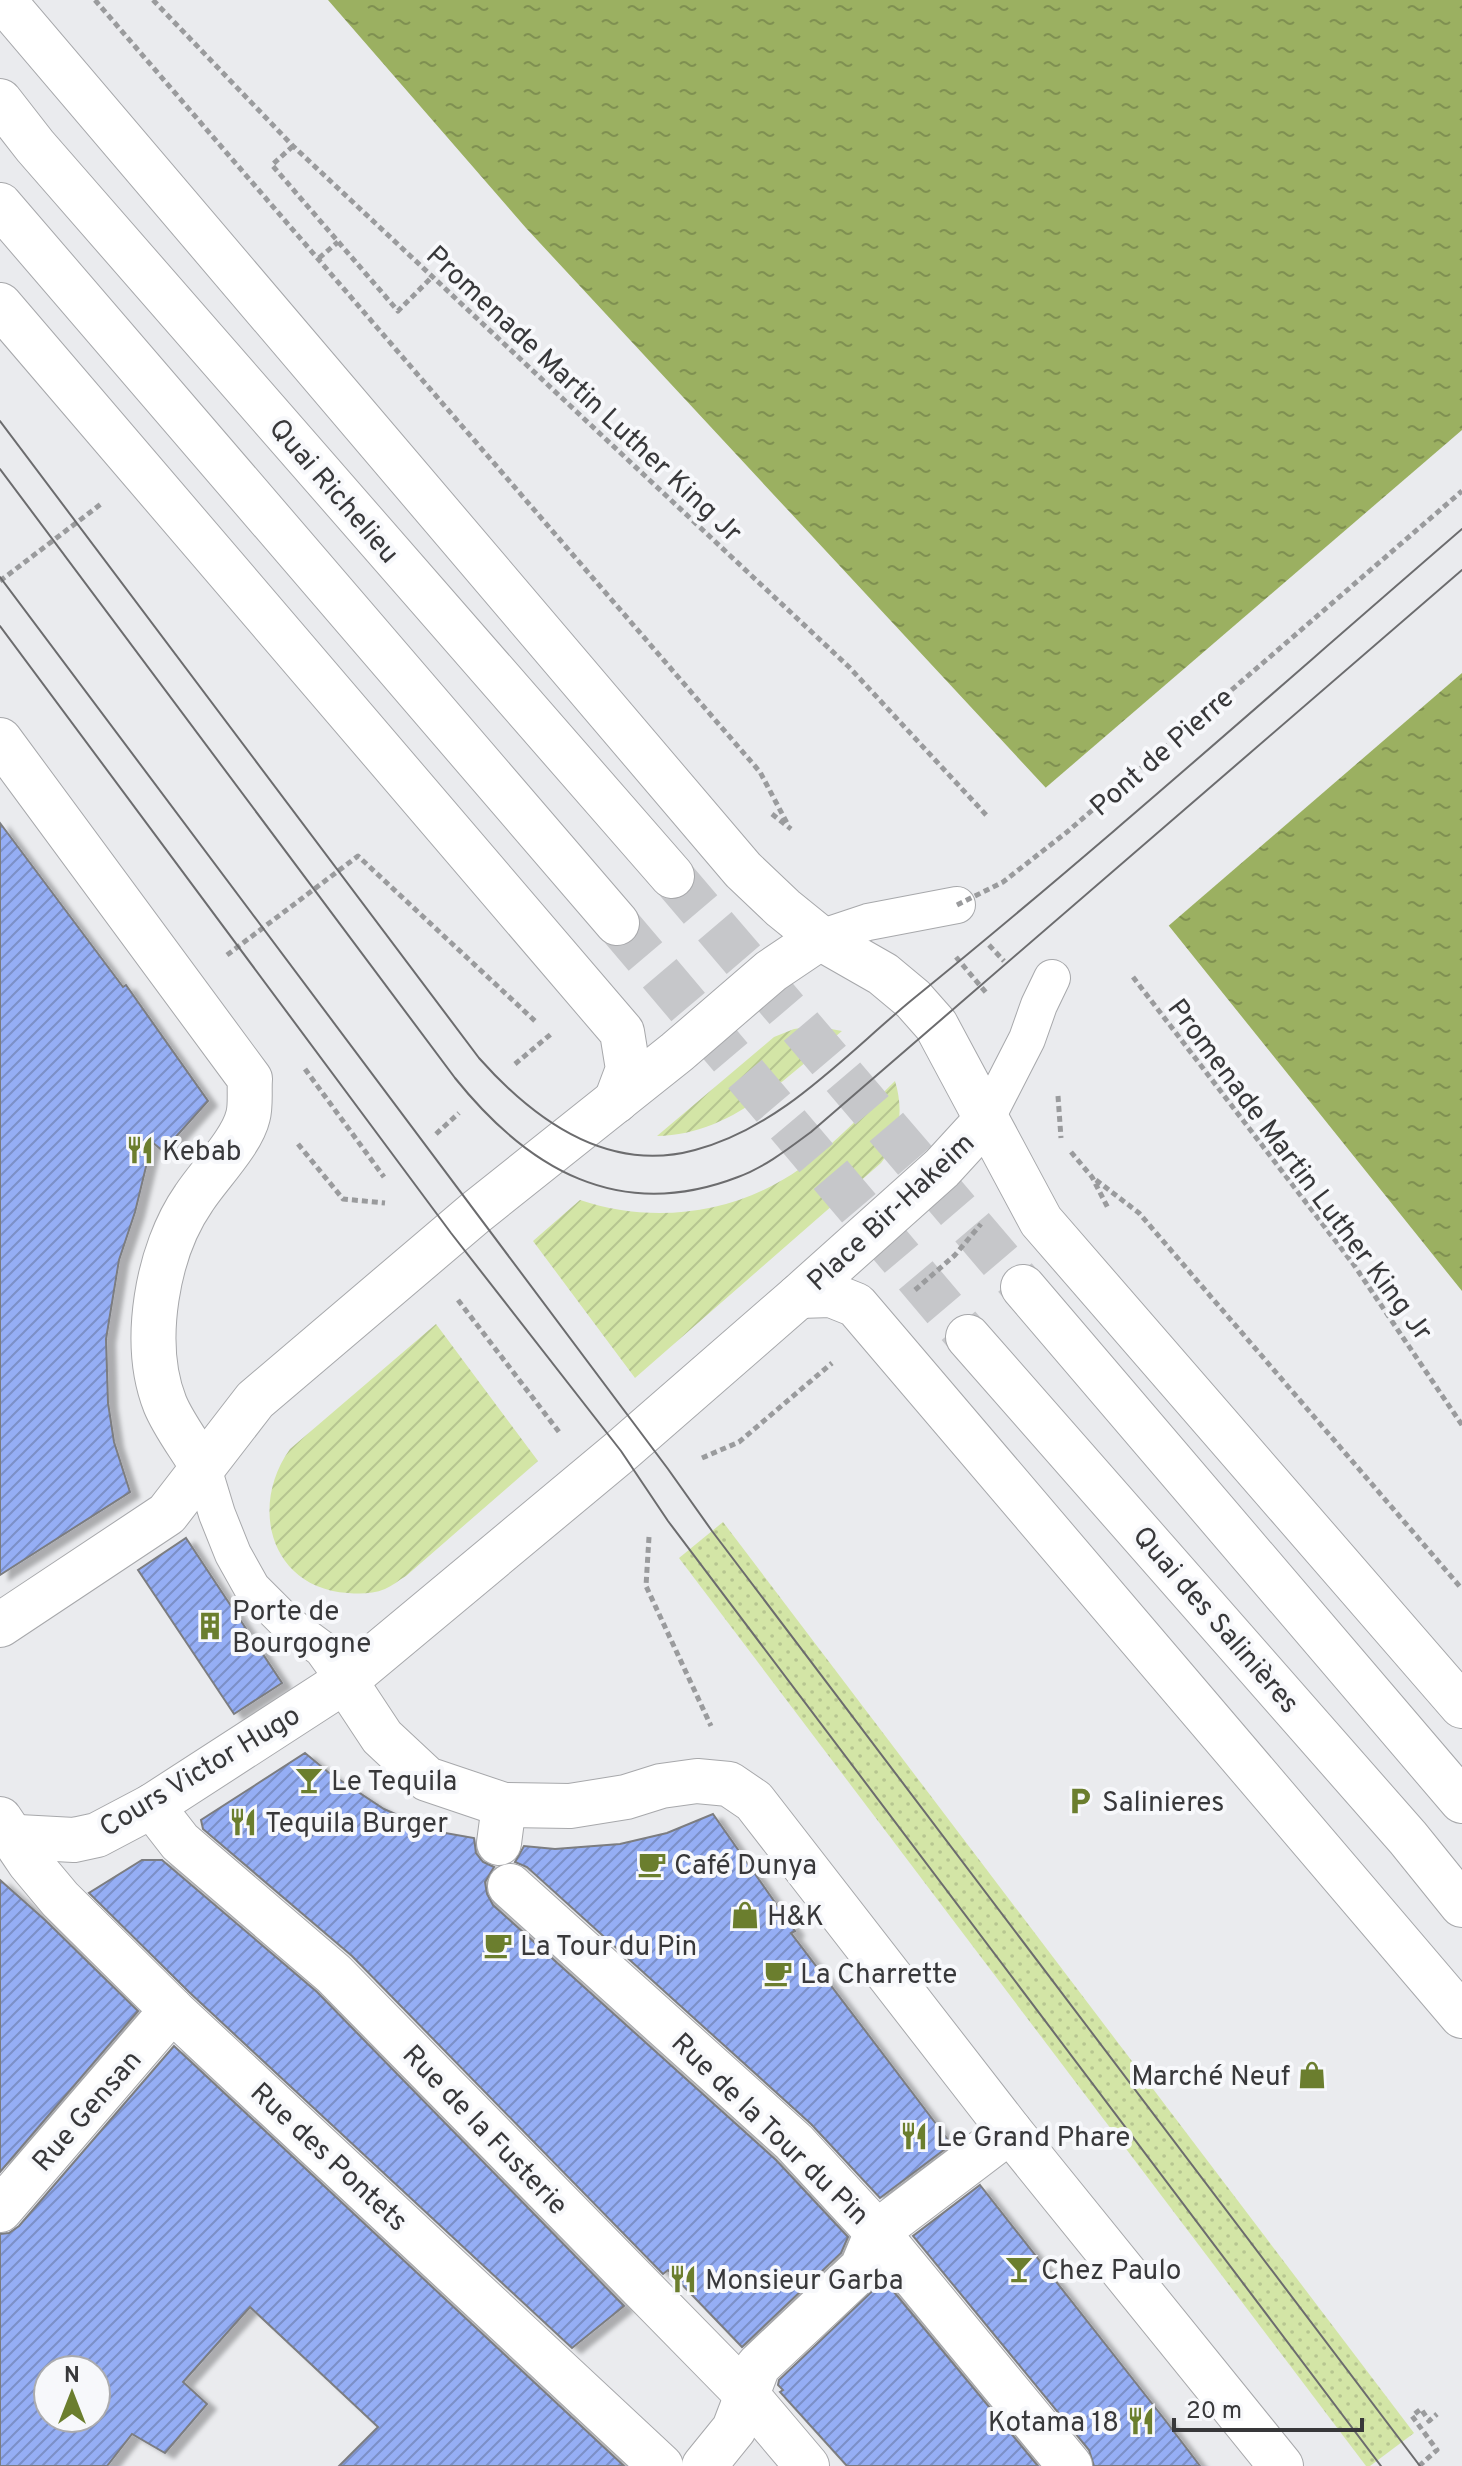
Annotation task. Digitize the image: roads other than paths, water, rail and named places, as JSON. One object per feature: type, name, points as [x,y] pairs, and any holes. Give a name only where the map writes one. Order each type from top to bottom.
[{"type":"main road","name":"Place Bir-Hakeim","points":[[3,0],[743,870],[820,938],[883,974],[913,999],[936,1025],[985,1121],[942,1168],[799,1296],[621,1451],[345,1681]]},
{"type":"main road","name":"Quai Richelieu","points":[[0,101],[35,146],[672,876]]},
{"type":"main road","points":[[0,205],[617,923]]},
{"type":"main road","points":[[0,305],[622,1032],[628,1069],[616,1101]]},
{"type":"main road","points":[[0,740],[250,1079],[248,1116],[234,1142],[185,1211],[167,1258],[155,1310],[152,1343],[157,1380],[173,1419],[203,1468]]},
{"type":"main road","points":[[0,1625],[167,1514],[255,1400],[475,1213],[677,1052],[771,971],[820,938]]},
{"type":"main road","points":[[985,1121],[1041,1221],[1462,1706]]},
{"type":"main road","points":[[1023,1287],[1462,1801]]},
{"type":"main road","points":[[799,1296],[831,1295],[856,1305],[1462,2016]]},
{"type":"main road","name":"Quai des Salinières","points":[[968,1337],[1398,1826],[1462,1905]]},
{"type":"main road","points":[[345,1681],[382,1737],[427,1779],[502,1824],[570,1806],[697,1781],[729,1784],[754,1801],[1010,2131],[1281,2466]]},
{"type":"main road","name":"Cours Victor Hugo","points":[[4,1830],[74,1840],[97,1835],[152,1806],[345,1681]]},
{"type":"main road","name":"Rue de la Fusterie","points":[[152,1806],[180,1842],[334,1974],[746,2394],[807,2466]]},
{"type":"main road","name":"Rue des Pontets","points":[[4,1830],[60,1899],[172,2010],[661,2466]]},
{"type":"main road","name":"Rue de la Tour du Pin","points":[[510,1886],[794,2142],[877,2232],[1070,2466]]},
{"type":"main road","name":"Rue Gensan","points":[[0,2210],[172,2010]]},
{"type":"main road","points":[[704,2466],[734,2429],[758,2366],[862,2268],[877,2232],[1010,2131]]},
{"type":"lane","points":[[820,938],[868,922],[962,911]]},
{"type":"lane","points":[[985,1121],[1027,1039],[1045,991]]},
{"type":"lane","points":[[203,1468],[233,1554],[252,1588],[288,1624],[322,1649],[345,1681]]},
{"type":"water","points":[[328,0],[1462,0],[1462,1291],[1169,926],[1046,788],[526,228]]},
{"type":"tunnel","points":[[672,876],[1023,1287]]},
{"type":"tunnel","points":[[617,923],[968,1337]]},
{"type":"tram line","points":[[0,421],[479,1058],[524,1102],[549,1121],[603,1148],[632,1154],[663,1155],[695,1150],[727,1139],[785,1107],[1121,825],[1462,529]]},
{"type":"tram line","points":[[0,469],[455,1078],[483,1110],[513,1138],[545,1161],[579,1179],[615,1190],[654,1194],[695,1190],[738,1177],[767,1163],[811,1132],[1462,570]]},
{"type":"tram line","points":[[0,577],[712,1531],[1420,2466]]},
{"type":"tram line","points":[[0,626],[451,1233],[621,1451],[668,1521],[1381,2466]]},
{"type":"place","name":"Kebab","points":[[140,1150]]},
{"type":"place","name":"Porte de Bourgogne","points":[[210,1626]]},
{"type":"place","name":"Le Tequila","points":[[309,1780]]},
{"type":"place","name":"Salinieres","points":[[1080,1801]]},
{"type":"place","name":"Tequila Burger","points":[[243,1822]]},
{"type":"place","name":"Café Dunya","points":[[652,1864]]},
{"type":"place","name":"H&K","points":[[745,1915]]},
{"type":"place","name":"La Tour du Pin","points":[[498,1945]]},
{"type":"place","name":"La Charrette","points":[[778,1973]]},
{"type":"place","name":"Marché Neuf","points":[[1312,2075]]},
{"type":"place","name":"Le Grand Phare","points":[[914,2136]]},
{"type":"place","name":"Chez Paulo","points":[[1019,2269]]},
{"type":"place","name":"Monsieur Garba","points":[[683,2279]]},
{"type":"place","name":"Kotama 18","points":[[1141,2421]]}]
